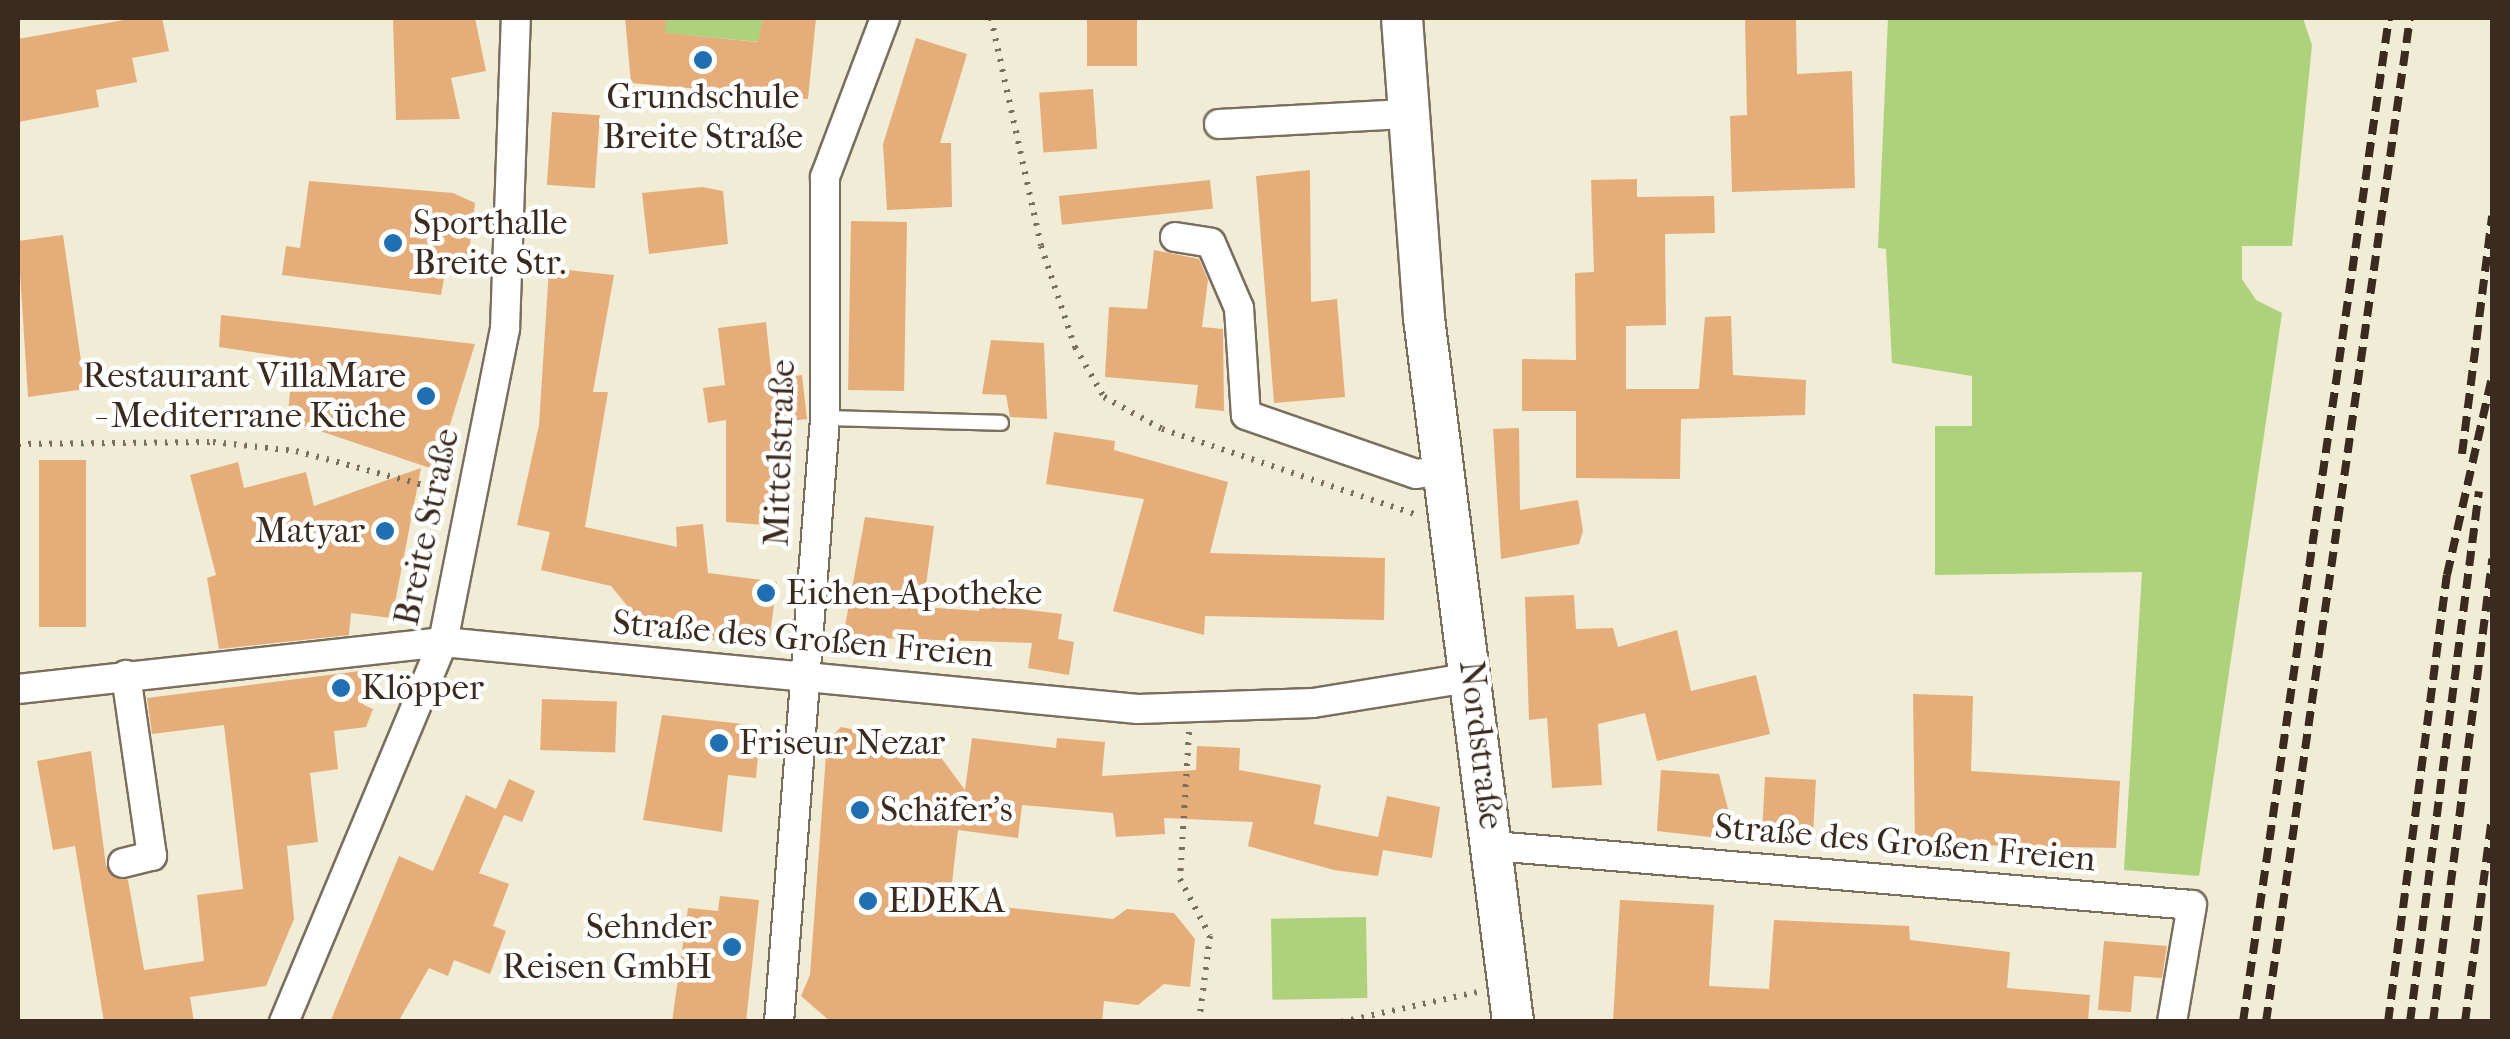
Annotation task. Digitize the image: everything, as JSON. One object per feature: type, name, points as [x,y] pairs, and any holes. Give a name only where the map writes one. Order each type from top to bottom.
[{"type":"main road","name":"Nordstraße","points":[[1402,18],[1405,114],[1513,1022]]},
{"type":"street","name":"Breite Straße","points":[[284,1022],[443,642],[505,329],[516,18]]},
{"type":"street","name":"Mittelstraße","points":[[779,1022],[825,418],[825,177],[885,18]]},
{"type":"street","points":[[1218,124],[1405,114]]},
{"type":"street","points":[[1175,237],[1212,242],[1239,308],[1246,415],[1416,474],[1445,470]]},
{"type":"street","name":"Straße des Großen Freien","points":[[18,689],[443,642],[1191,710],[1313,703],[1473,677]]},
{"type":"street","points":[[123,863],[152,856],[126,675]]},
{"type":"street","name":"Straße des Großen Freien","points":[[1494,846],[2192,904],[2172,1022]]},
{"type":"lane","points":[[825,418],[1001,423]]},
{"type":"path","points":[[991,18],[1041,246],[1075,347],[1104,397],[1162,429],[1452,526]]},
{"type":"path","points":[[18,444],[213,442],[296,451],[472,499]]},
{"type":"path","points":[[1191,710],[1180,879],[1210,936],[1199,1022]]},
{"type":"path","points":[[1341,1022],[1484,991]]},
{"type":"green space","points":[[666,18],[763,18],[761,42],[661,33]]},
{"type":"green space","points":[[1888,18],[2303,18],[2312,45],[2292,246],[2242,246],[2242,279],[2256,300],[2282,313],[2199,876],[2124,870],[2142,572],[1935,575],[1935,426],[1972,426],[1972,376],[1892,363],[1886,249],[1878,248]]},
{"type":"green space","points":[[1366,917],[1367,998],[1272,1000],[1271,919]]},
{"type":"building","points":[[135,18],[162,18],[169,51],[132,58],[137,82],[96,90],[99,107],[18,122],[18,39]]},
{"type":"building","points":[[393,18],[475,18],[486,71],[451,78],[460,119],[396,120]]},
{"type":"building","points":[[625,18],[666,18],[665,33],[758,42],[763,18],[816,18],[808,99],[631,83]]},
{"type":"building","points":[[1087,18],[1137,18],[1137,66],[1087,66]]},
{"type":"building","points":[[1745,18],[1796,18],[1797,74],[1852,71],[1855,188],[1732,192],[1730,116],[1747,115]]},
{"type":"building","points":[[916,38],[967,54],[940,143],[951,143],[952,207],[887,210],[883,144]]},
{"type":"building","points":[[1093,89],[1097,149],[1043,153],[1039,93]]},
{"type":"building","points":[[552,112],[600,115],[595,188],[547,185]]},
{"type":"building","points":[[1310,170],[1311,302],[1337,299],[1345,397],[1274,403],[1256,176]]},
{"type":"building","points":[[1637,179],[1637,197],[1714,196],[1715,233],[1665,234],[1666,325],[1626,326],[1626,389],[1699,389],[1705,317],[1731,316],[1733,375],[1806,380],[1805,415],[1681,419],[1680,479],[1576,478],[1576,411],[1522,411],[1522,359],[1576,360],[1575,273],[1594,272],[1591,180]]},
{"type":"building","points":[[1210,180],[1213,209],[1062,225],[1059,196]]},
{"type":"building","name":"Sporthalle Breite Str.","points":[[309,181],[453,193],[475,203],[466,276],[445,273],[441,295],[282,275],[286,246],[300,248]]},
{"type":"building","points":[[702,187],[723,191],[728,244],[649,254],[642,193]]},
{"type":"building","points":[[851,221],[907,222],[904,391],[848,390]]},
{"type":"building","points":[[63,235],[85,389],[28,397],[18,241]]},
{"type":"building","points":[[1154,250],[1199,259],[1208,280],[1202,327],[1223,329],[1224,411],[1195,408],[1198,385],[1105,377],[1109,307],[1147,309]]},
{"type":"building","points":[[549,268],[614,275],[593,392],[608,392],[585,527],[677,547],[676,527],[703,524],[708,573],[777,582],[770,635],[745,633],[744,645],[647,630],[611,586],[541,570],[550,532],[517,525],[539,425]]},
{"type":"building","points":[[221,315],[475,344],[436,470],[287,420],[294,358],[219,347]]},
{"type":"building","points":[[766,322],[772,379],[802,375],[807,419],[776,423],[777,505],[765,505],[765,525],[726,522],[726,420],[708,423],[703,388],[725,385],[718,328]]},
{"type":"building","points":[[991,340],[1044,343],[1047,419],[1010,417],[1006,395],[982,394]]},
{"type":"building","points":[[1519,428],[1520,510],[1578,500],[1583,531],[1579,544],[1501,559],[1493,429]]},
{"type":"building","points":[[1054,432],[1115,441],[1114,450],[1228,482],[1210,553],[1385,558],[1384,620],[1205,616],[1204,635],[1113,611],[1144,499],[1046,484]]},
{"type":"building","points":[[39,460],[86,460],[86,627],[39,627]]},
{"type":"building","points":[[238,462],[244,488],[306,472],[314,506],[421,468],[392,618],[351,613],[349,635],[219,649],[207,578],[216,575],[190,475]]},
{"type":"building","points":[[865,517],[934,526],[923,607],[979,611],[981,589],[1012,591],[1011,608],[1062,614],[1058,639],[1074,642],[1069,675],[1028,668],[1032,643],[843,637]]},
{"type":"building","points":[[1574,595],[1576,629],[1613,628],[1618,647],[1677,630],[1691,691],[1756,675],[1770,734],[1657,761],[1645,713],[1598,724],[1602,785],[1552,788],[1547,718],[1529,720],[1525,597]]},
{"type":"building","points":[[360,671],[364,705],[373,709],[366,727],[334,731],[338,769],[310,773],[318,842],[287,846],[294,919],[266,986],[190,997],[194,1022],[104,1022],[75,846],[53,850],[37,761],[91,751],[106,866],[128,880],[144,970],[204,961],[197,895],[243,889],[224,725],[152,734],[147,698]]},
{"type":"building","points":[[1913,694],[1973,696],[1971,771],[2120,781],[2116,848],[1915,844]]},
{"type":"building","points":[[542,699],[617,702],[615,753],[540,750]]},
{"type":"building","points":[[662,715],[761,726],[756,778],[728,775],[722,832],[643,820]]},
{"type":"building","points":[[841,727],[931,744],[965,790],[972,738],[1056,748],[1057,738],[1105,742],[1102,776],[1196,770],[1197,746],[1240,748],[1239,770],[1321,785],[1314,824],[1378,837],[1387,796],[1440,807],[1432,858],[1383,850],[1378,876],[1334,870],[1248,846],[1253,822],[1164,818],[1165,834],[1116,837],[1113,813],[1022,805],[1018,838],[958,830],[951,892],[974,895],[973,904],[1113,919],[1127,909],[1174,913],[1195,939],[1190,987],[1164,984],[1138,1005],[1104,1001],[1102,1022],[831,1022],[801,996],[810,975],[827,741]]},
{"type":"building","points":[[1661,770],[1719,774],[1736,840],[1657,831]]},
{"type":"building","points":[[1765,777],[1816,780],[1813,837],[1762,834]]},
{"type":"building","points":[[509,779],[535,791],[522,822],[504,815],[479,873],[509,884],[493,926],[506,931],[490,974],[454,960],[448,976],[429,968],[398,1022],[330,1022],[399,856],[433,871],[466,795],[496,809]]},
{"type":"building","points":[[720,896],[759,900],[746,1022],[672,1022],[688,908],[718,911]]},
{"type":"building","points":[[1620,900],[1714,905],[1709,986],[1769,989],[1774,920],[1909,926],[1910,940],[2010,952],[2007,988],[2090,995],[2088,1022],[1613,1022]]},
{"type":"building","points":[[2104,941],[2167,946],[2162,978],[2134,976],[2131,1012],[2098,1010]]},
{"type":"railway","points":[[2243,1022],[2389,18]]},
{"type":"railway","points":[[2266,1022],[2410,18]]},
{"type":"railway","points":[[2462,454],[2492,216]]},
{"type":"railway","points":[[2388,1022],[2447,575],[2492,377]]},
{"type":"railway","points":[[2410,1022],[2479,491]]},
{"type":"railway","points":[[2433,1022],[2492,559]]},
{"type":"railway","points":[[2465,1022],[2492,818]]},
{"type":"place","name":"Grundschule Breite Straße","points":[[703,60]]},
{"type":"place","name":"Sporthalle Breite Str.","points":[[393,243]]},
{"type":"place","name":"Restaurant VillaMare - Mediterrane Küche","points":[[426,396]]},
{"type":"place","name":"Matyar","points":[[385,531]]},
{"type":"place","name":"Eichen-Apotheke","points":[[766,593]]},
{"type":"place","name":"Klöpper","points":[[341,688]]},
{"type":"place","name":"Friseur Nezar","points":[[719,743]]},
{"type":"place","name":"Schäfer's","points":[[860,810]]},
{"type":"place","name":"EDEKA","points":[[868,901]]},
{"type":"place","name":"Sehnder Reisen GmbH","points":[[732,947]]}]
